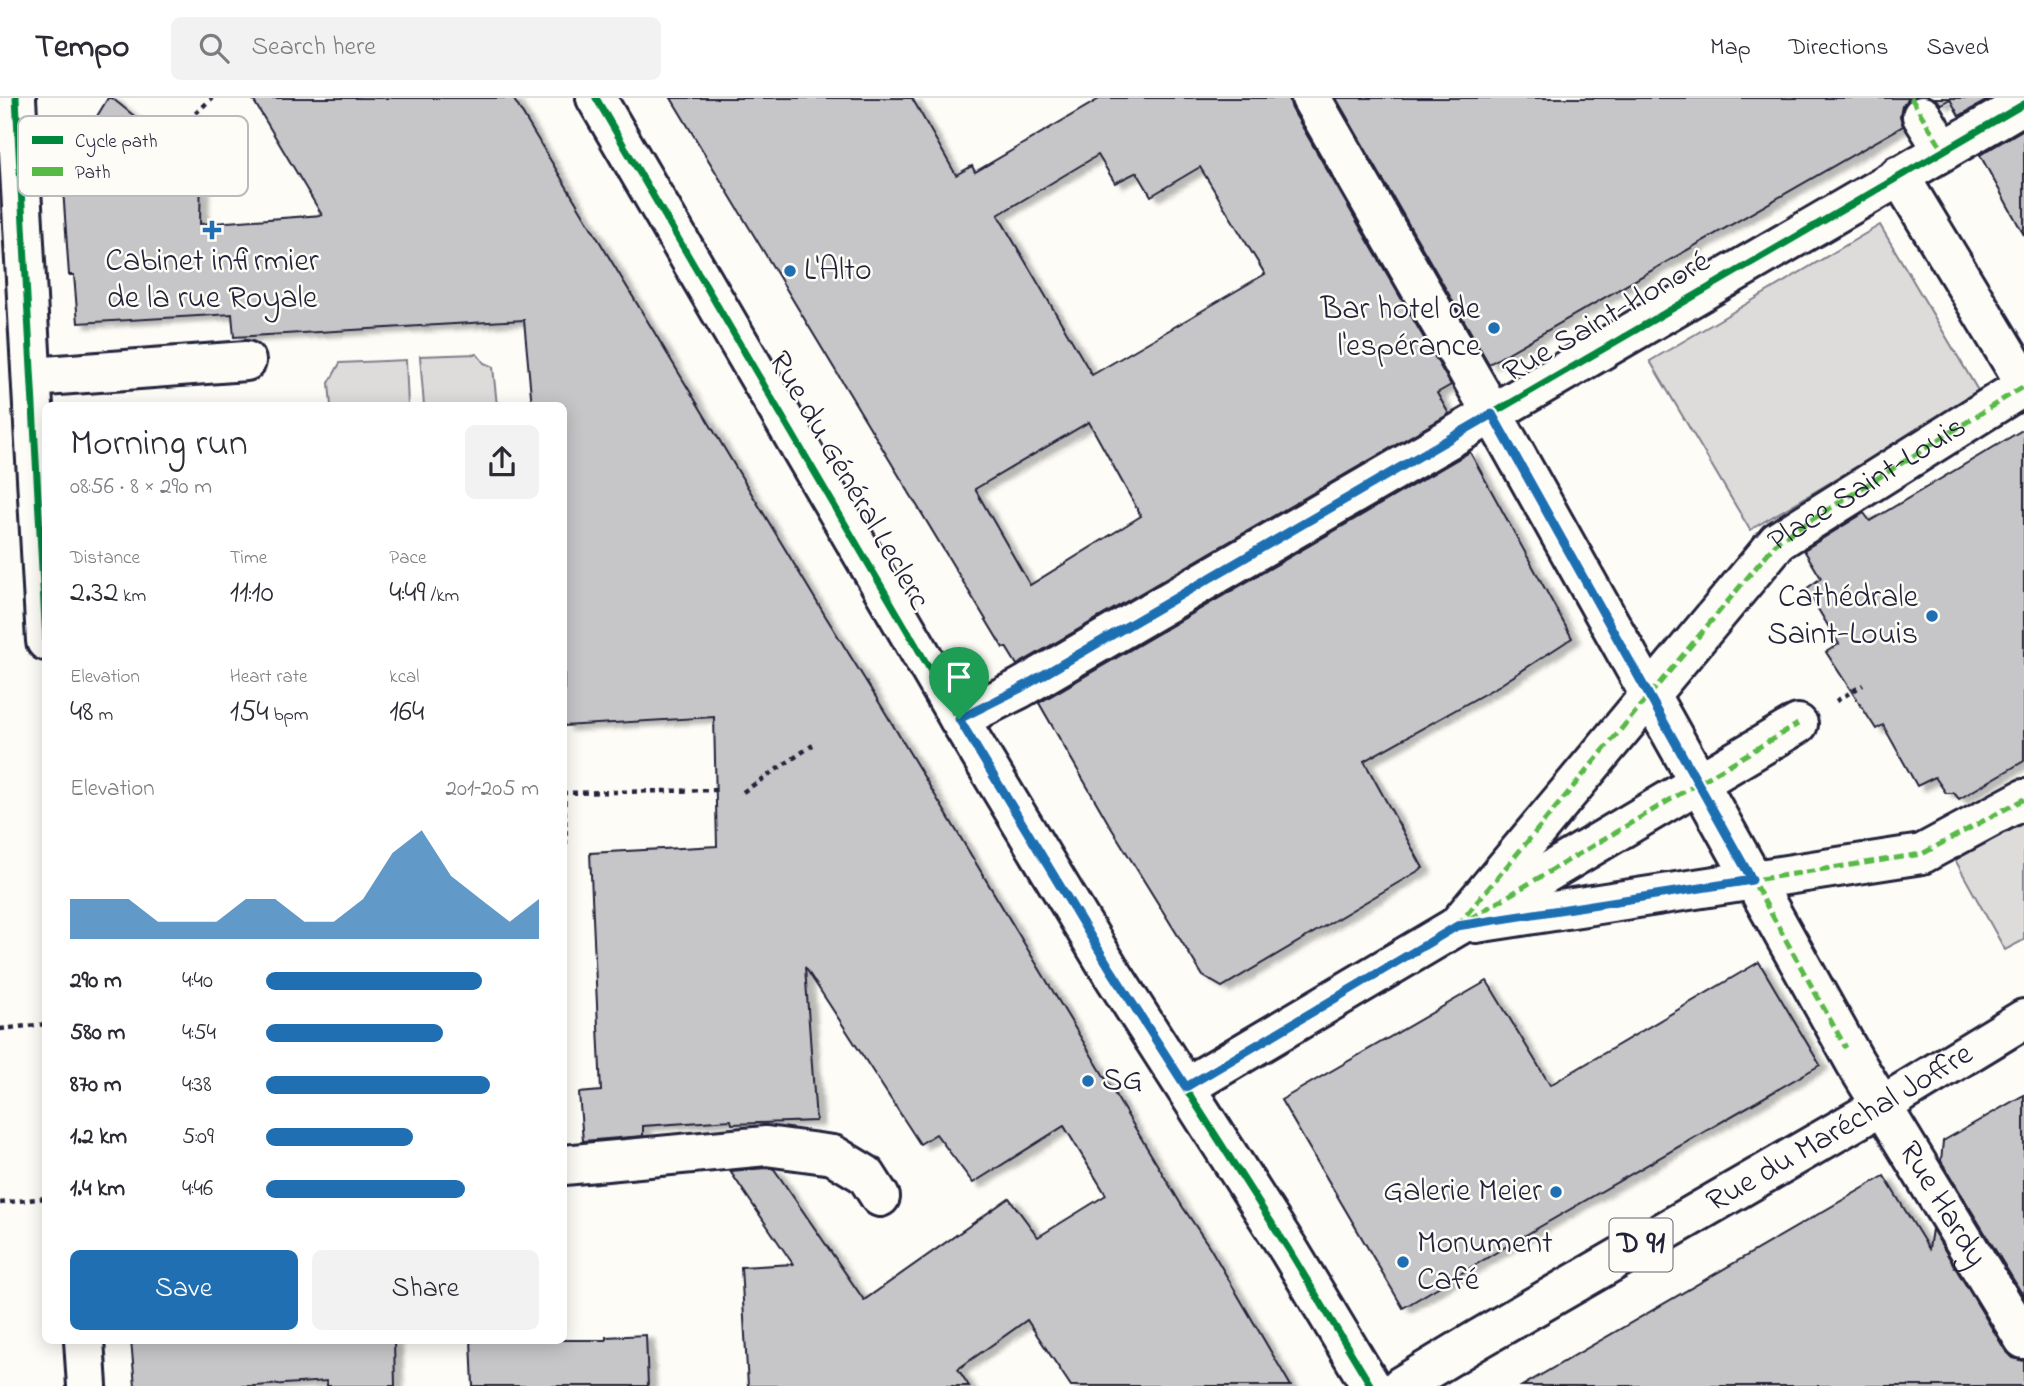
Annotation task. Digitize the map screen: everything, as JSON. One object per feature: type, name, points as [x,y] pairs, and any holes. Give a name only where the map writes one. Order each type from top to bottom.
[{"type":"street","points":[[16,98],[18,133]]},
{"type":"street","name":"Rue du Général Leclerc","points":[[596,98],[959,719],[1111,970],[1289,1250],[1371,1386]]},
{"type":"street","name":"Rue Hardy","points":[[1311,98],[1500,428],[1846,1048],[2024,1339]]},
{"type":"street","name":"Rue Saint-Honoré","points":[[959,719],[1500,428],[1899,175],[2024,104]]},
{"type":"street","points":[[1922,116],[1943,150]]},
{"type":"street","name":"Place Saint-Louis","points":[[1457,926],[1779,541],[2024,384],[1899,175]]},
{"type":"street","points":[[22,196],[42,560]]},
{"type":"street","points":[[32,377],[246,361]]},
{"type":"street","points":[[1186,1087],[1798,724]]},
{"type":"street","points":[[1457,926],[1922,854],[2024,799]]},
{"type":"street","name":"Rue du Maréchal Joffre","points":[[1401,1386],[1881,1106],[2024,1018]]},
{"type":"street","points":[[567,1165],[766,1146],[833,1155],[866,1175],[880,1197]]},
{"type":"street","points":[[84,1344],[87,1386]]},
{"type":"path","points":[[193,116],[212,98]]},
{"type":"path","points":[[743,792],[813,745]]},
{"type":"path","points":[[567,793],[715,790]]},
{"type":"path","points":[[0,1029],[42,1024]]},
{"type":"path","points":[[0,1202],[42,1198]]},
{"type":"shaded area","points":[[1880,225],[1980,394],[1750,530],[1650,361]]},
{"type":"shaded area","points":[[477,354],[484,363],[493,367],[497,402],[424,402],[420,356]]},
{"type":"shaded area","points":[[406,360],[408,402],[331,402],[329,383],[340,363]]},
{"type":"shaded area","points":[[2024,817],[2024,940],[2005,950],[1953,856]]},
{"type":"building","points":[[108,98],[112,98],[134,116],[97,116]]},
{"type":"building","points":[[252,98],[513,98],[1182,1206],[1209,1246],[1291,1386],[1071,1386],[1027,1320],[958,1369],[969,1386],[748,1386],[741,1267],[793,1264],[730,1171],[774,1169],[864,1300],[1009,1198],[1038,1237],[1106,1195],[1064,1126],[973,1183],[936,1134],[920,1144],[805,967],[816,1121],[732,1124],[731,1120],[643,1126],[643,1136],[583,1141],[579,1093],[601,1091],[590,853],[717,846],[714,717],[567,726],[567,402],[532,402],[524,320],[234,337],[232,314],[78,323],[74,275],[69,275],[64,196],[201,196],[200,224],[322,215]]},
{"type":"building","points":[[671,98],[912,98],[956,175],[972,166],[975,172],[1101,98],[1289,98],[1292,109],[1451,385],[1437,393],[1449,414],[1017,665],[1006,647],[1003,648]],"holes":[[[1098,155],[1115,183],[1137,172],[1151,196],[1200,167],[1265,274],[1092,375],[998,215]],[[1089,422],[1141,516],[1030,585],[975,489]]]},
{"type":"building","points":[[1336,98],[1910,98],[1902,106],[1900,116],[1903,126],[1489,364]]},
{"type":"building","points":[[1934,98],[1991,98],[1959,116],[1950,99],[1941,104]]},
{"type":"building","points":[[2024,129],[2024,235],[1980,155]]},
{"type":"building","name":"Cathédrale Saint-Louis","points":[[2024,429],[2024,761],[1959,799],[1954,793],[1946,793],[1935,777],[1917,786],[1883,725],[1876,729],[1826,652],[1839,644],[1806,589],[1821,578],[1804,550],[1864,513],[1870,521]]},
{"type":"building","points":[[1470,452],[1572,638],[1500,685],[1364,761],[1423,868],[1222,987],[1203,976],[1110,826],[1039,703]]},
{"type":"building","points":[[1759,962],[1820,1065],[1403,1308],[1281,1100],[1487,981],[1550,1085]]},
{"type":"building","points":[[2024,1095],[2024,1297],[1941,1161],[1943,1141]]},
{"type":"building","points":[[1884,1176],[1929,1249],[1932,1229],[2005,1350],[2013,1358],[2024,1361],[2024,1386],[1522,1386]]},
{"type":"building","points":[[646,1335],[648,1386],[473,1386],[471,1344],[567,1344],[567,1340],[606,1340],[606,1337]]},
{"type":"building","points":[[131,1344],[394,1344],[395,1386],[327,1386],[327,1381],[255,1386],[135,1386]]},
{"type":"marked path","points":[[1911,98],[1943,150]]},
{"type":"marked path","points":[[1457,926],[1778,541],[2024,386]]},
{"type":"marked path","points":[[1508,441],[1846,1048]]},
{"type":"marked path","points":[[1186,1087],[1798,724]]},
{"type":"marked path","points":[[1464,925],[1922,854],[2024,799]]},
{"type":"cycle path","points":[[16,98],[18,134]]},
{"type":"cycle path","points":[[596,98],[959,719],[1110,970],[1289,1250],[1371,1386]]},
{"type":"cycle path","points":[[959,719],[1019,689],[2024,104]]},
{"type":"cycle path","points":[[21,196],[42,569]]},
{"type":"place","name":"Cabinet infirmier de la rue Royale","points":[[212,230]]},
{"type":"place","name":"L'Alto","points":[[790,271]]},
{"type":"place","name":"Bar hotel de l'espérance","points":[[1494,328]]},
{"type":"place","name":"Cathédrale Saint-Louis","points":[[1932,616]]},
{"type":"place","name":"SG","points":[[1088,1081]]},
{"type":"place","name":"Galerie Meier","points":[[1556,1192]]},
{"type":"place","name":"Monument Café","points":[[1403,1262]]},
{"type":"route","points":[[1492,414],[1752,880],[1457,926],[1186,1087],[1111,970],[959,719],[1019,689],[1492,414]]}]
